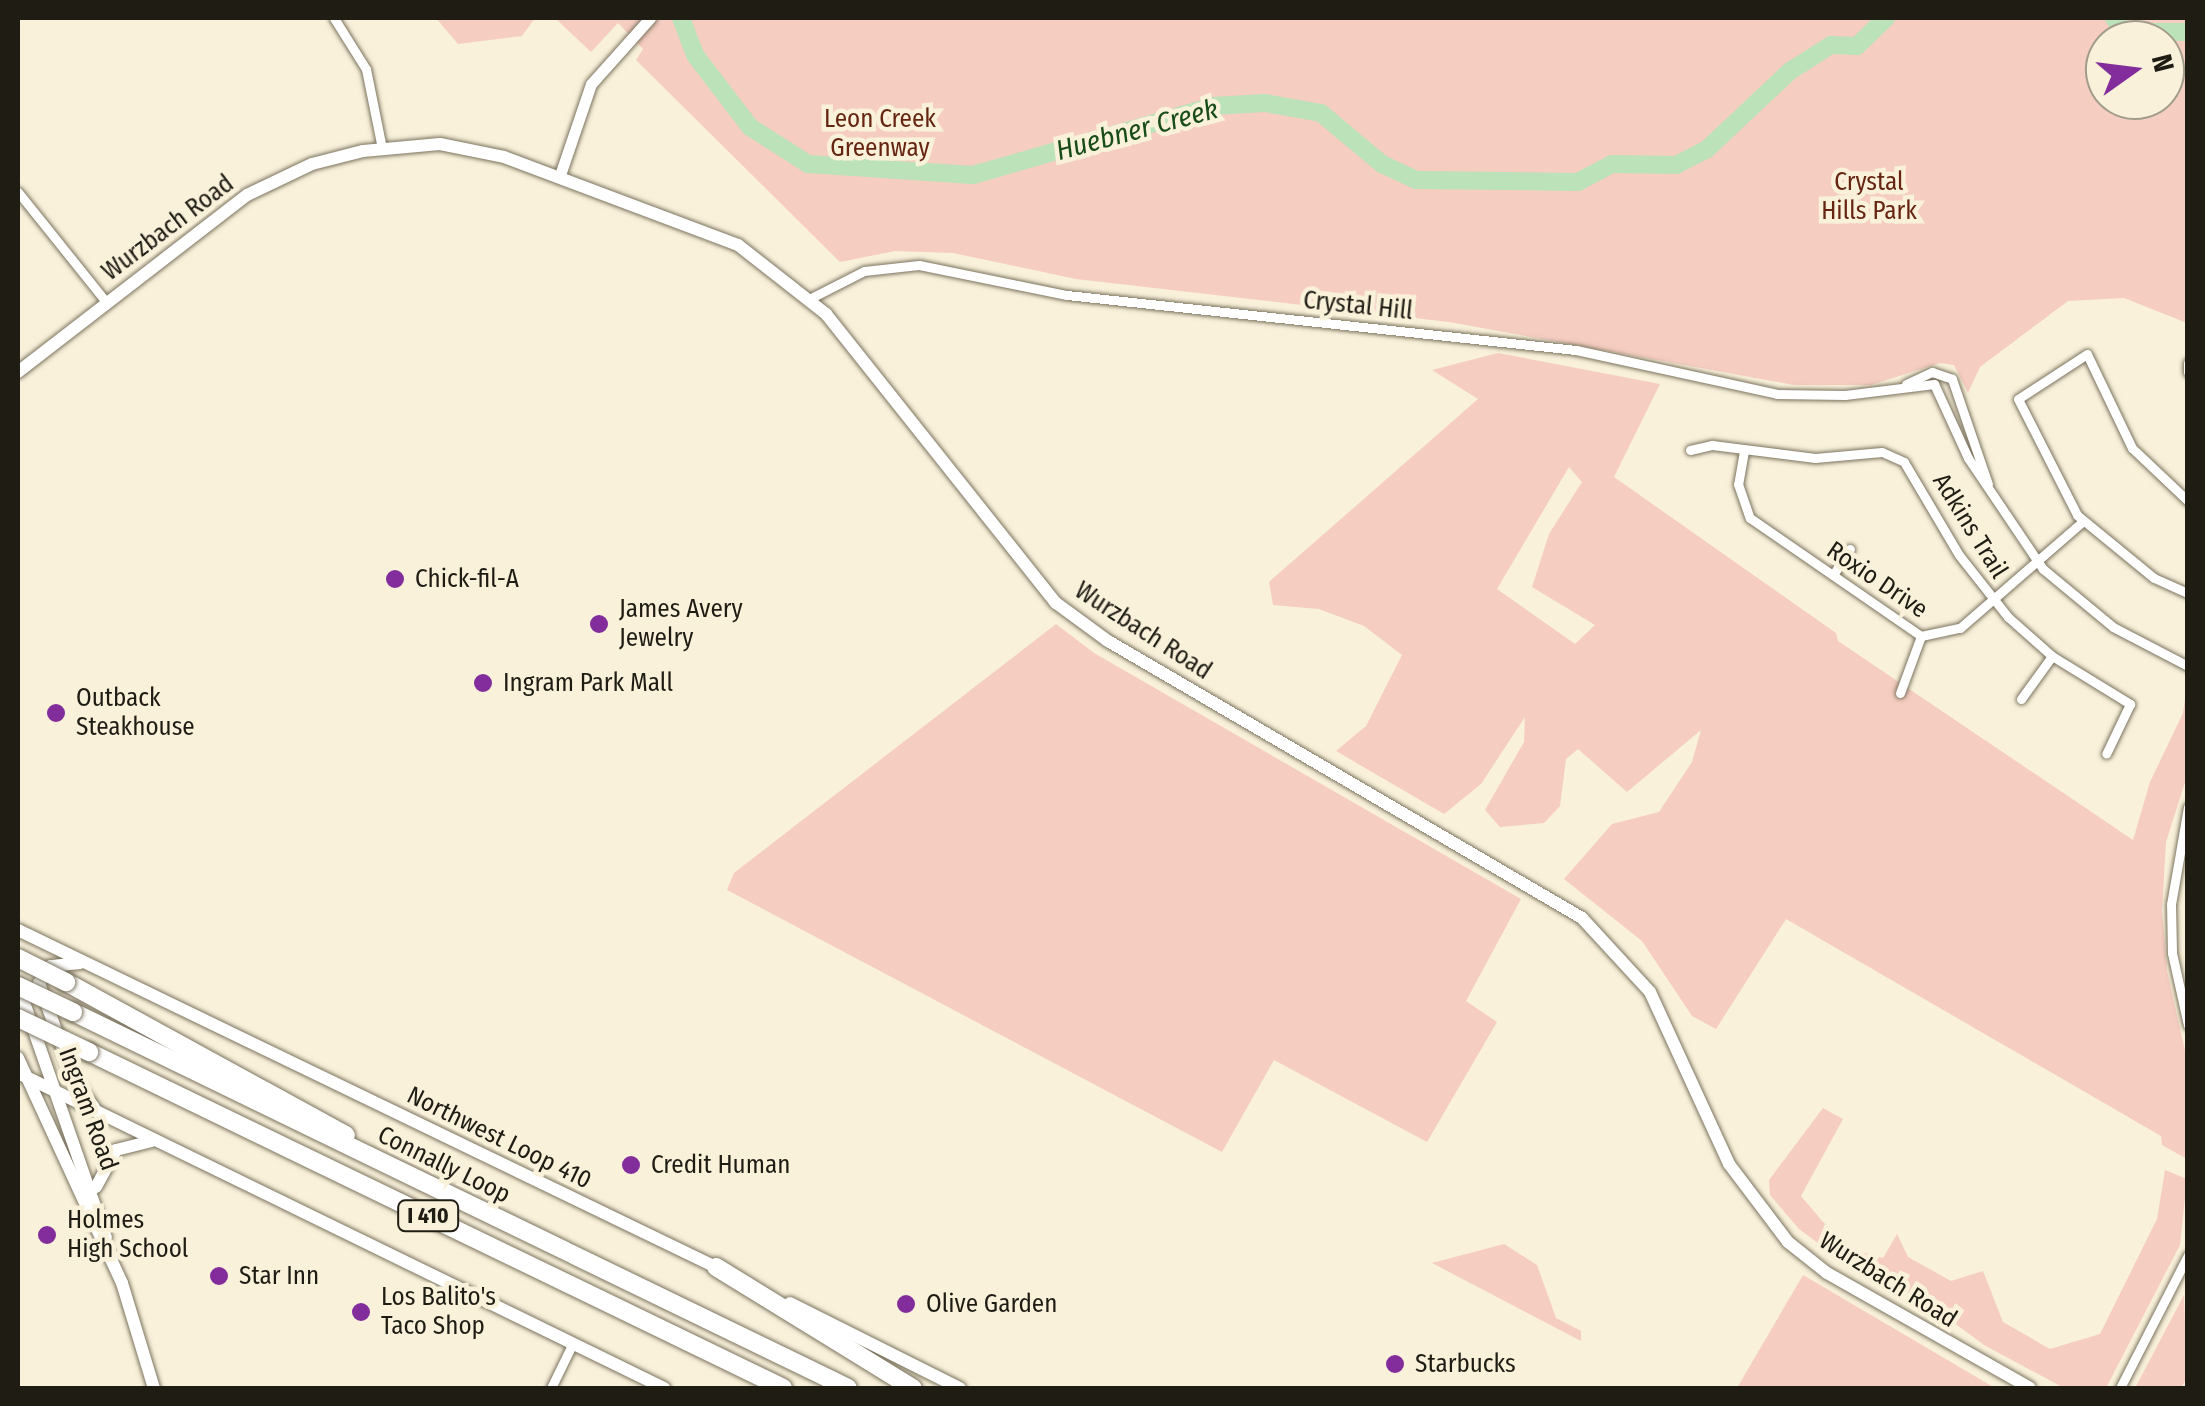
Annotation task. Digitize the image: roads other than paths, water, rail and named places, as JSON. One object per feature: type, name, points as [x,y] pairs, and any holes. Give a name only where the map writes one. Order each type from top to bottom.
[{"type":"highway","points":[[18,958],[328,1122],[395,1169]]},
{"type":"highway","name":"Connally Loop","points":[[18,986],[848,1388]]},
{"type":"highway","name":"I 410","points":[[18,1018],[783,1388]]},
{"type":"highway","points":[[716,1267],[912,1388]]},
{"type":"main road","name":"Wurzbach Road","points":[[18,372],[247,195],[312,164],[382,148],[440,144],[560,175],[738,245],[811,298],[1056,603],[1108,641],[1582,918],[1650,992],[1729,1164],[1788,1242],[1889,1310],[2030,1388]]},
{"type":"main road","name":"Northwest Loop 410","points":[[18,930],[960,1388]]},
{"type":"main road","points":[[87,964],[53,964],[43,971],[40,988],[78,1088],[109,1118]]},
{"type":"main road","name":"Ingram Road","points":[[18,986],[96,1194],[108,1250],[154,1388]]},
{"type":"main road","name":"Ingram Road","points":[[18,1058],[21,1075],[108,1250]]},
{"type":"main road","points":[[21,1075],[664,1388]]},
{"type":"main road","points":[[96,1194],[100,1168],[116,1150],[140,1141],[161,1143]]},
{"type":"street","points":[[334,18],[366,68],[382,148]]},
{"type":"street","points":[[560,175],[592,84],[650,18]]},
{"type":"street","points":[[18,192],[106,302]]},
{"type":"street","name":"Crystal Hill","points":[[811,298],[864,271],[919,265],[1067,295],[1576,350],[1777,394],[1845,396],[1906,384],[1932,372],[1954,384],[1990,492]]},
{"type":"street","points":[[2187,594],[2122,555],[2083,520],[2048,468],[2018,399],[2088,354],[2132,448],[2188,500]]},
{"type":"street","points":[[2188,362],[2188,372]]},
{"type":"street","name":"Crystal Hill","points":[[1906,384],[1938,388],[1990,492]]},
{"type":"street","name":"Adkins Trail","points":[[1690,450],[1712,445],[1744,451],[1894,454],[1915,474],[1959,555],[1994,600],[2052,656],[2130,704],[2106,754]]},
{"type":"street","name":"Roxio Drive","points":[[1744,451],[1738,484],[1743,509],[1921,636],[1960,628],[2083,520]]},
{"type":"street","points":[[1990,492],[2036,560],[2113,626],[2188,666]]},
{"type":"street","points":[[1832,575],[1850,549]]},
{"type":"street","points":[[1900,693],[1921,636]]},
{"type":"street","points":[[2021,698],[2052,656]]},
{"type":"street","points":[[2188,807],[2170,904],[2188,1024]]},
{"type":"street","points":[[2120,1388],[2184,1271],[2188,1255]]},
{"type":"street","points":[[551,1388],[572,1345]]},
{"type":"waterway","name":"Huebner Creek","points":[[681,18],[695,55],[750,127],[808,164],[973,175],[1213,106],[1265,103],[1321,113],[1382,164],[1417,180],[1578,182],[1612,164],[1676,165],[1706,150],[1790,71],[1831,45],[1857,46],[1886,18]]},
{"type":"waterway","name":"Huebner Creek","points":[[2114,18],[2124,32],[2188,32]]},
{"type":"place","name":"Chick-fil-A","points":[[395,579]]},
{"type":"place","name":"James Avery Jewelry","points":[[599,624]]},
{"type":"place","name":"Ingram Park Mall","points":[[483,683]]},
{"type":"place","name":"Outback Steakhouse","points":[[56,713]]},
{"type":"place","name":"Credit Human","points":[[631,1165]]},
{"type":"place","name":"Holmes High School","points":[[47,1235]]},
{"type":"place","name":"Star Inn","points":[[219,1276]]},
{"type":"place","name":"Olive Garden","points":[[906,1304]]},
{"type":"place","name":"Los Balito's Taco Shop","points":[[361,1312]]},
{"type":"place","name":"Starbucks","points":[[1395,1364]]},
{"type":"park label","name":"Leon Creek Greenway","points":[[880,134]]},
{"type":"park label","name":"Crystal Hills Park","points":[[1869,198]]}]
